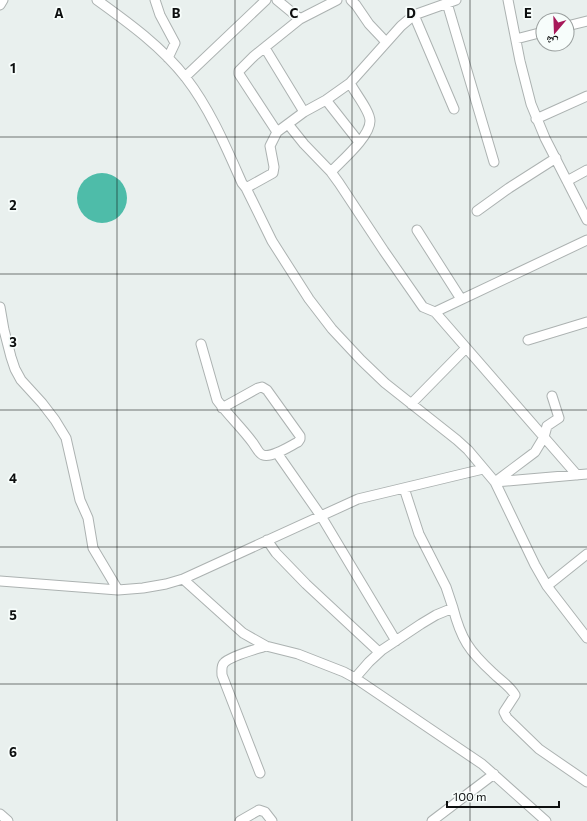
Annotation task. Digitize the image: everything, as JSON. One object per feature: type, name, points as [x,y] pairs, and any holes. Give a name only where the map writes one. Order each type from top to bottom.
[{"type":"street","points":[[0,5],[3,0]]},
{"type":"street","points":[[97,0],[137,30],[168,58],[185,77],[203,104],[272,241],[310,299],[332,329],[361,360],[385,383],[468,450],[483,470],[495,482],[535,565],[547,586],[587,638]]},
{"type":"street","points":[[155,0],[160,15],[171,34],[174,43],[168,58]]},
{"type":"street","points":[[185,77],[266,0]]},
{"type":"street","points":[[277,0],[300,19]]},
{"type":"street","points":[[277,132],[239,74],[239,71],[264,48],[300,19],[337,0]]},
{"type":"street","points":[[351,0],[369,24],[386,42]]},
{"type":"street","points":[[246,188],[273,173],[274,167],[270,146],[277,132],[304,112],[326,100],[350,83],[401,26],[414,15],[456,0]]},
{"type":"street","points":[[508,0],[526,90],[536,119],[587,220]]},
{"type":"street","points":[[447,3],[494,162]]},
{"type":"street","points":[[414,15],[454,109]]},
{"type":"street","points":[[575,24],[587,21]]},
{"type":"street","points":[[516,39],[535,34]]},
{"type":"street","points":[[264,48],[304,112]]},
{"type":"street","points":[[331,172],[369,129],[370,120],[367,112],[350,83]]},
{"type":"street","points":[[536,119],[587,96]]},
{"type":"street","points":[[326,100],[359,142]]},
{"type":"street","points":[[288,124],[304,144],[331,172],[424,307],[435,312],[577,475]]},
{"type":"street","points":[[478,211],[509,188],[556,158]]},
{"type":"street","points":[[567,181],[587,170]]},
{"type":"street","points":[[417,230],[461,300]]},
{"type":"street","points":[[435,312],[587,240]]},
{"type":"street","points":[[0,306],[5,337],[15,369],[21,380],[55,420],[66,438],[80,500],[88,518],[93,548],[118,590]]},
{"type":"street","points":[[528,340],[587,322]]},
{"type":"street","points":[[201,344],[216,400],[222,408],[260,454],[267,456],[277,453],[298,442],[300,439],[300,436],[267,390],[262,387],[222,408]]},
{"type":"street","points":[[411,404],[466,348]]},
{"type":"street","points":[[495,482],[535,452],[544,437],[547,426],[559,418],[552,396]]},
{"type":"street","points":[[277,453],[321,516],[396,640]]},
{"type":"street","points":[[0,581],[118,590],[166,584],[183,579],[358,499],[483,470]]},
{"type":"street","points":[[495,482],[587,474]]},
{"type":"street","points":[[404,488],[419,534],[446,587],[461,636],[467,646],[486,667],[515,695],[504,712],[507,718],[539,749],[587,782]]},
{"type":"street","points":[[267,540],[276,553],[306,584],[379,652]]},
{"type":"street","points":[[547,586],[587,554]]},
{"type":"street","points":[[183,579],[243,633],[266,646],[298,654],[356,678],[494,774],[546,821]]},
{"type":"street","points":[[356,678],[368,662],[379,652],[436,615],[453,608]]},
{"type":"street","points":[[260,773],[222,675],[222,668],[223,664],[229,659],[266,646]]},
{"type":"street","points":[[432,821],[494,774]]},
{"type":"street","points":[[240,821],[259,810],[265,812],[272,821]]},
{"type":"street","points":[[0,814],[8,821]]},
{"type":"shaded area","points":[[97,173],[107,173],[120,180],[127,193],[127,203],[120,216],[107,223],[97,223],[88,219],[81,212],[77,203],[77,193],[81,184],[88,177]]}]
